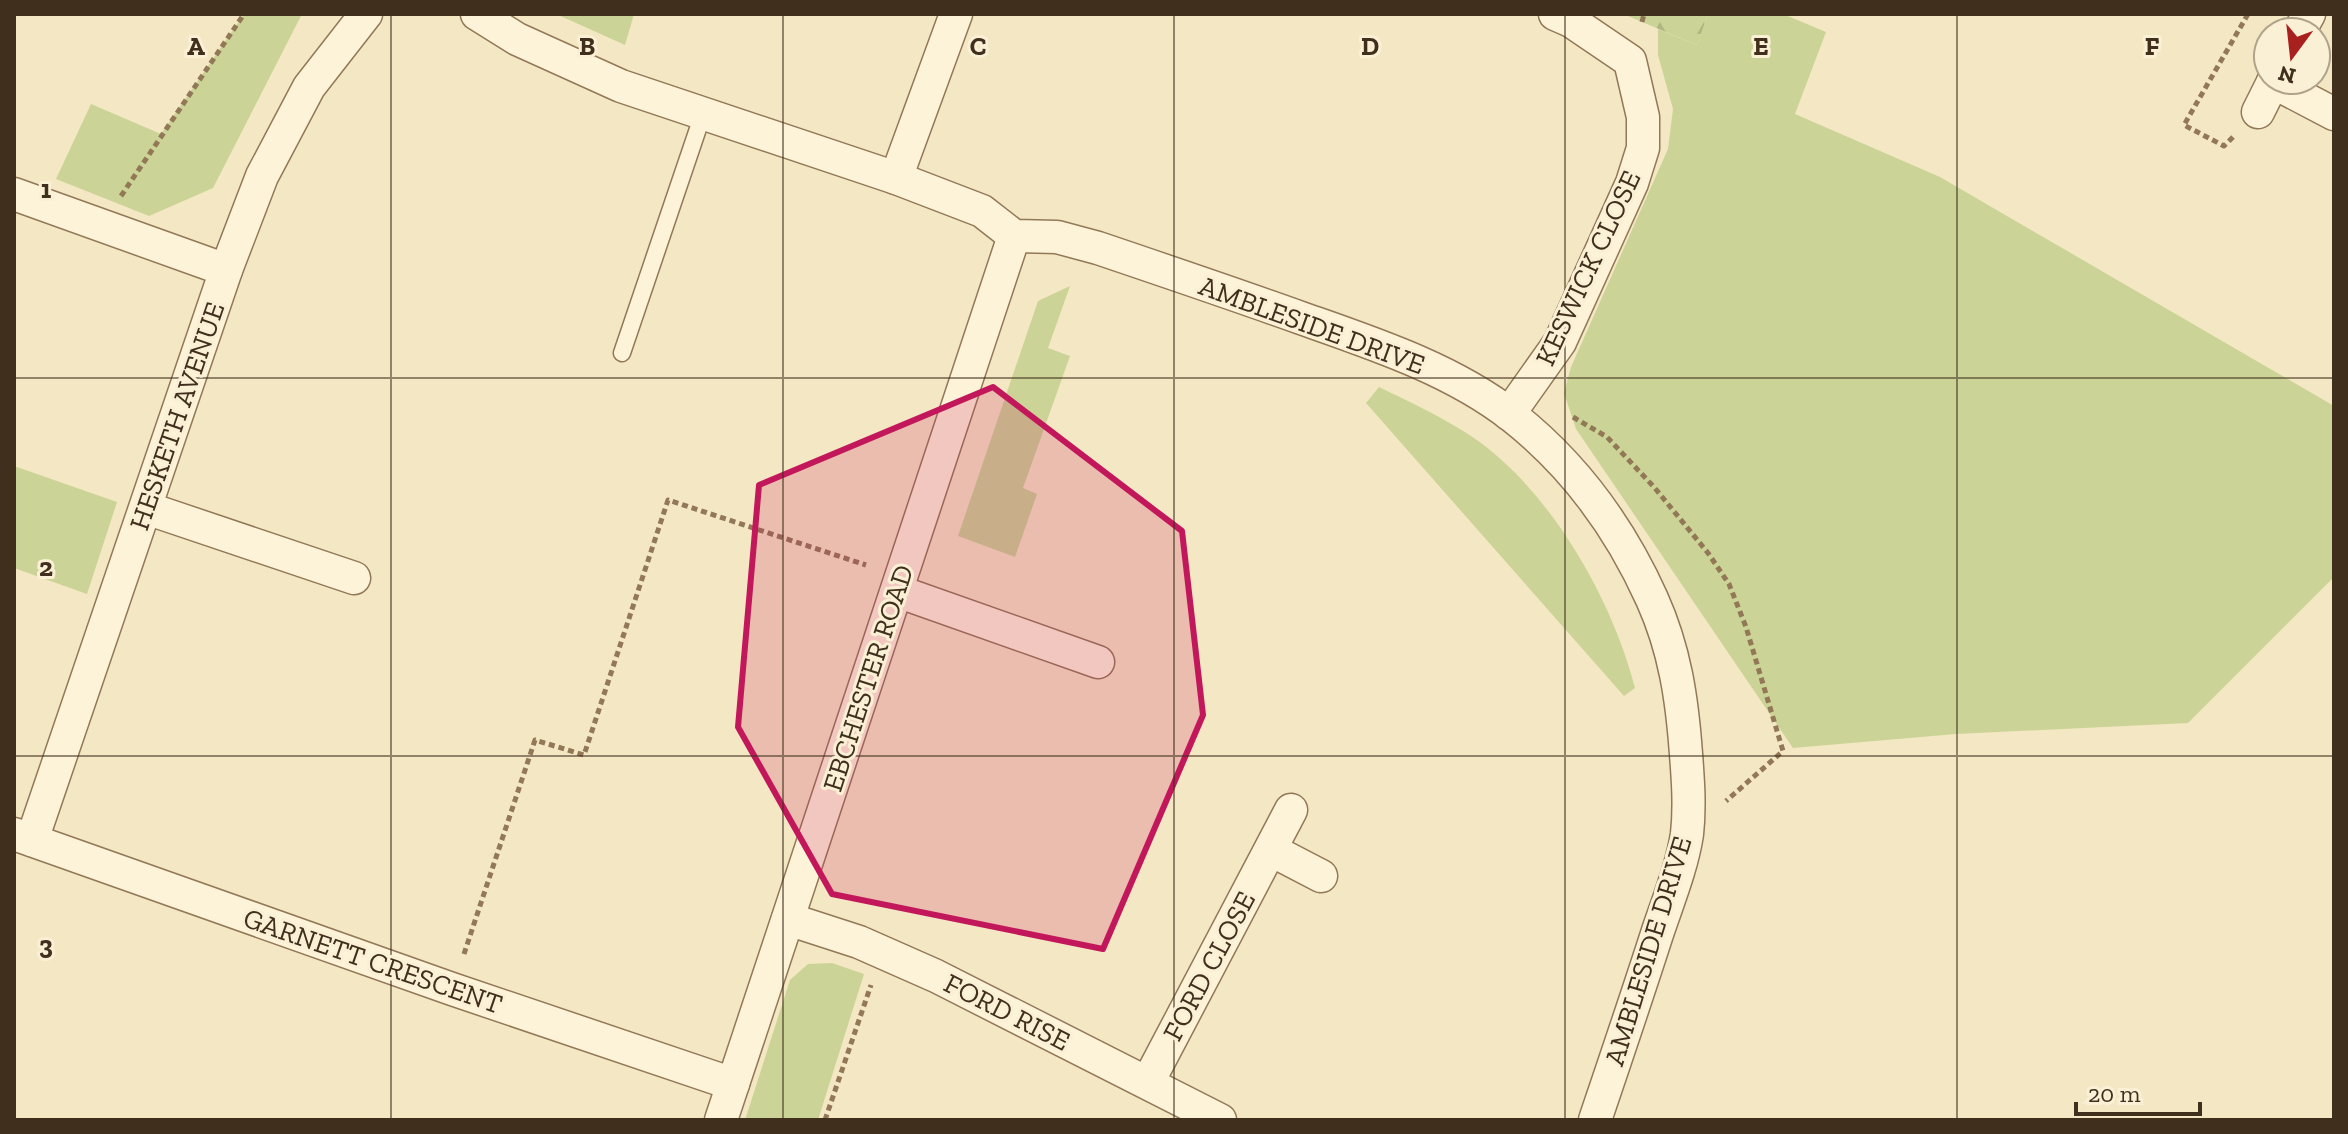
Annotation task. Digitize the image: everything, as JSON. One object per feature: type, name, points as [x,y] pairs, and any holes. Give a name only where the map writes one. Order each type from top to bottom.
[{"type":"street","name":"HESKETH AVENUE","points":[[23,837],[146,508],[226,270],[262,176],[309,87],[366,14]]},
{"type":"street","points":[[477,14],[517,39],[621,86],[896,178],[982,211],[1014,236]]},
{"type":"street","points":[[896,178],[956,14]]},
{"type":"street","name":"KESWICK CLOSE","points":[[1509,414],[1560,342],[1632,183],[1643,148],[1643,117],[1630,61],[1571,21],[1555,14]]},
{"type":"street","points":[[2258,112],[2266,96]]},
{"type":"street","points":[[2301,96],[2334,114]]},
{"type":"street","points":[[14,194],[226,270]]},
{"type":"street","name":"AMBLESIDE DRIVE","points":[[1014,236],[1057,237],[1098,248],[1369,341],[1450,377],[1509,414],[1582,483],[1641,576],[1661,619],[1676,668],[1689,791],[1687,834],[1675,879],[1595,1120]]},
{"type":"street","name":"EBCHESTER ROAD","points":[[721,1120],[1014,236]]},
{"type":"street","points":[[146,508],[354,578]]},
{"type":"street","points":[[899,584],[1098,662]]},
{"type":"street","name":"FORD CLOSE","points":[[1148,1082],[1291,810]]},
{"type":"street","name":"GARNETT CRESCENT","points":[[23,837],[452,989],[733,1084]]},
{"type":"street","points":[[1271,850],[1321,876]]},
{"type":"street","name":"FORD RISE","points":[[788,919],[882,952],[936,976],[1220,1120]]},
{"type":"lane","points":[[622,353],[703,114]]},
{"type":"path","points":[[101,227],[244,14]]},
{"type":"path","points":[[1642,22],[1644,14]]},
{"type":"path","points":[[2248,14],[2184,125],[2224,146],[2258,112]]},
{"type":"path","points":[[452,989],[535,740],[584,755],[668,500],[899,584]]},
{"type":"path","points":[[825,1120],[882,952]]},
{"type":"highlighted area","points":[[993,387],[1182,531],[1203,715],[1103,949],[832,894],[738,727],[759,485]]},
{"type":"green space","points":[[244,14],[302,14],[213,188],[149,216],[56,179],[91,104],[161,134]]},
{"type":"green space","points":[[556,14],[634,14],[625,45]]},
{"type":"green space","points":[[1623,14],[1708,14],[1697,45]]},
{"type":"green space","points":[[1708,14],[1783,14],[1826,32],[1795,114],[1940,177],[2334,406],[2334,577],[2188,723],[1956,734],[1793,748],[1576,429],[1564,393],[1571,367],[1668,149],[1673,109],[1658,55],[1658,29],[1697,45]]},
{"type":"green space","points":[[1070,286],[1048,348],[1070,356],[1023,488],[1037,494],[1015,557],[958,536],[1038,301]]},
{"type":"green space","points":[[1379,387],[1471,436],[1526,485],[1551,515],[1594,582],[1625,653],[1635,688],[1624,696],[1366,403]]},
{"type":"green space","points":[[14,466],[117,502],[87,594],[14,568]]},
{"type":"green space","points":[[832,963],[864,974],[818,1120],[745,1120],[790,980],[808,964]]}]
